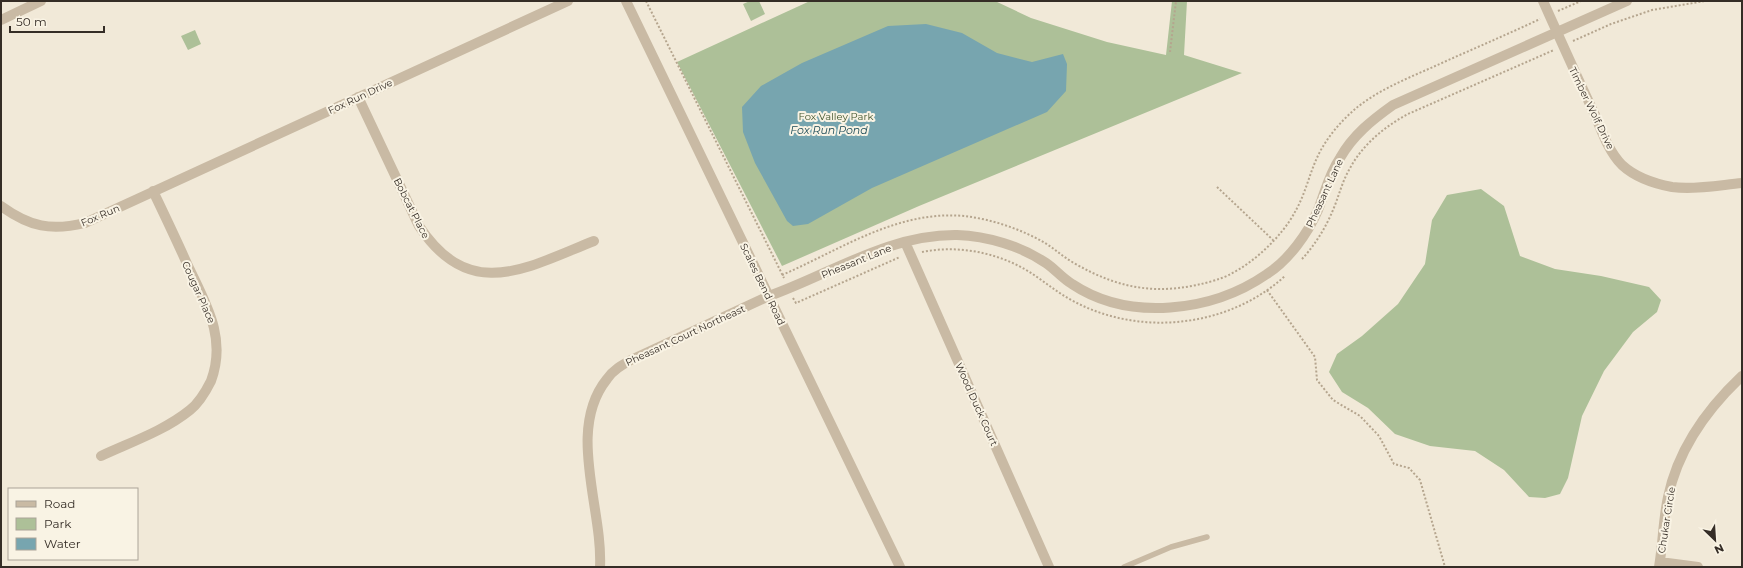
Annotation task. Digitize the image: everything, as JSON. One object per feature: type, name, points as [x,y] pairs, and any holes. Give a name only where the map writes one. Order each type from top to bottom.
[{"type":"street","points":[[1,20],[41,1]]},
{"type":"street","name":"Fox Run Drive","points":[[154,192],[568,1]]},
{"type":"street","name":"Scales Bend Road","points":[[626,1],[900,567]]},
{"type":"street","name":"Timber Wolf Drive","points":[[1543,1],[1562,46],[1611,150],[1623,166],[1637,175],[1653,182],[1672,187],[1691,188],[1742,182]]},
{"type":"street","name":"Pheasant Lane","points":[[769,296],[789,289],[879,249],[932,236],[959,235],[1007,244],[1026,251],[1046,263],[1072,284],[1094,296],[1117,303],[1148,308],[1184,306],[1215,300],[1241,289],[1268,274],[1288,255],[1304,235],[1318,210],[1328,180],[1339,158],[1354,137],[1370,121],[1393,105],[1627,1]]},
{"type":"street","name":"Bobcat Place","points":[[358,97],[419,226],[430,242],[449,260],[460,266],[478,272],[490,274],[510,272],[526,268],[594,241]]},
{"type":"street","name":"Fox Run","points":[[1,206],[15,216],[32,224],[50,228],[68,227],[85,223],[154,192]]},
{"type":"street","name":"Cougar Place","points":[[101,456],[159,430],[176,421],[191,409],[208,386],[217,358],[218,344],[215,328],[205,302],[154,192]]},
{"type":"street","name":"Wood Duck Court","points":[[905,242],[1049,567]]},
{"type":"street","name":"Pheasant Court Northeast","points":[[600,567],[599,542],[588,440],[589,419],[593,403],[599,389],[607,377],[616,369],[631,360],[769,296]]},
{"type":"street","name":"Chukar Circle","points":[[1659,565],[1665,512],[1676,469],[1689,442],[1706,416],[1725,392],[1742,376]]},
{"type":"street","points":[[1659,565],[1698,567]]},
{"type":"lane","points":[[1124,567],[1171,547],[1207,537]]},
{"type":"path","points":[[646,1],[782,275],[808,264],[825,253],[889,226],[912,220],[934,217],[964,216],[1003,225],[1030,235],[1047,244],[1072,262],[1098,276],[1127,285],[1163,290],[1186,288],[1220,279],[1258,256],[1274,240],[1295,212],[1316,159],[1328,138],[1354,111],[1375,95],[1409,78],[1581,1]]},
{"type":"path","points":[[1170,52],[1176,1]]},
{"type":"path","points":[[1301,260],[1317,240],[1329,219],[1341,187],[1354,161],[1376,135],[1394,122],[1408,114],[1636,15],[1652,10],[1705,1]]},
{"type":"path","points":[[1217,187],[1274,240]]},
{"type":"path","points":[[796,303],[899,257],[930,250],[952,250],[991,255],[1023,268],[1064,296],[1088,308],[1114,317],[1145,322],[1168,323],[1202,319],[1240,305],[1267,290],[1287,274]]},
{"type":"path","points":[[1267,290],[1315,357],[1317,380],[1333,400],[1360,416],[1379,436],[1394,464],[1409,468],[1420,480],[1445,567]]},
{"type":"green space","points":[[750,1],[759,1],[765,14],[751,21],[743,4]]},
{"type":"green space","name":"Fox Valley Park","points":[[810,1],[995,1],[1031,18],[1107,42],[1166,55],[1172,1],[1187,1],[1184,55],[1242,73],[919,206],[782,266],[677,62]]},
{"type":"green space","points":[[195,30],[201,44],[188,50],[181,36]]},
{"type":"green space","points":[[1481,189],[1504,206],[1520,256],[1555,269],[1601,276],[1649,287],[1661,300],[1657,312],[1633,332],[1604,371],[1582,416],[1568,478],[1560,494],[1545,498],[1529,497],[1504,470],[1475,451],[1430,446],[1395,434],[1368,408],[1342,392],[1329,372],[1337,354],[1362,336],[1398,304],[1425,264],[1432,220],[1447,195]]},
{"type":"water","name":"Fox Run Pond","points":[[926,24],[962,33],[997,53],[1032,62],[1063,54],[1067,64],[1066,91],[1047,112],[872,188],[808,224],[793,226],[787,221],[755,163],[743,132],[742,107],[761,86],[802,63],[888,26]]}]
